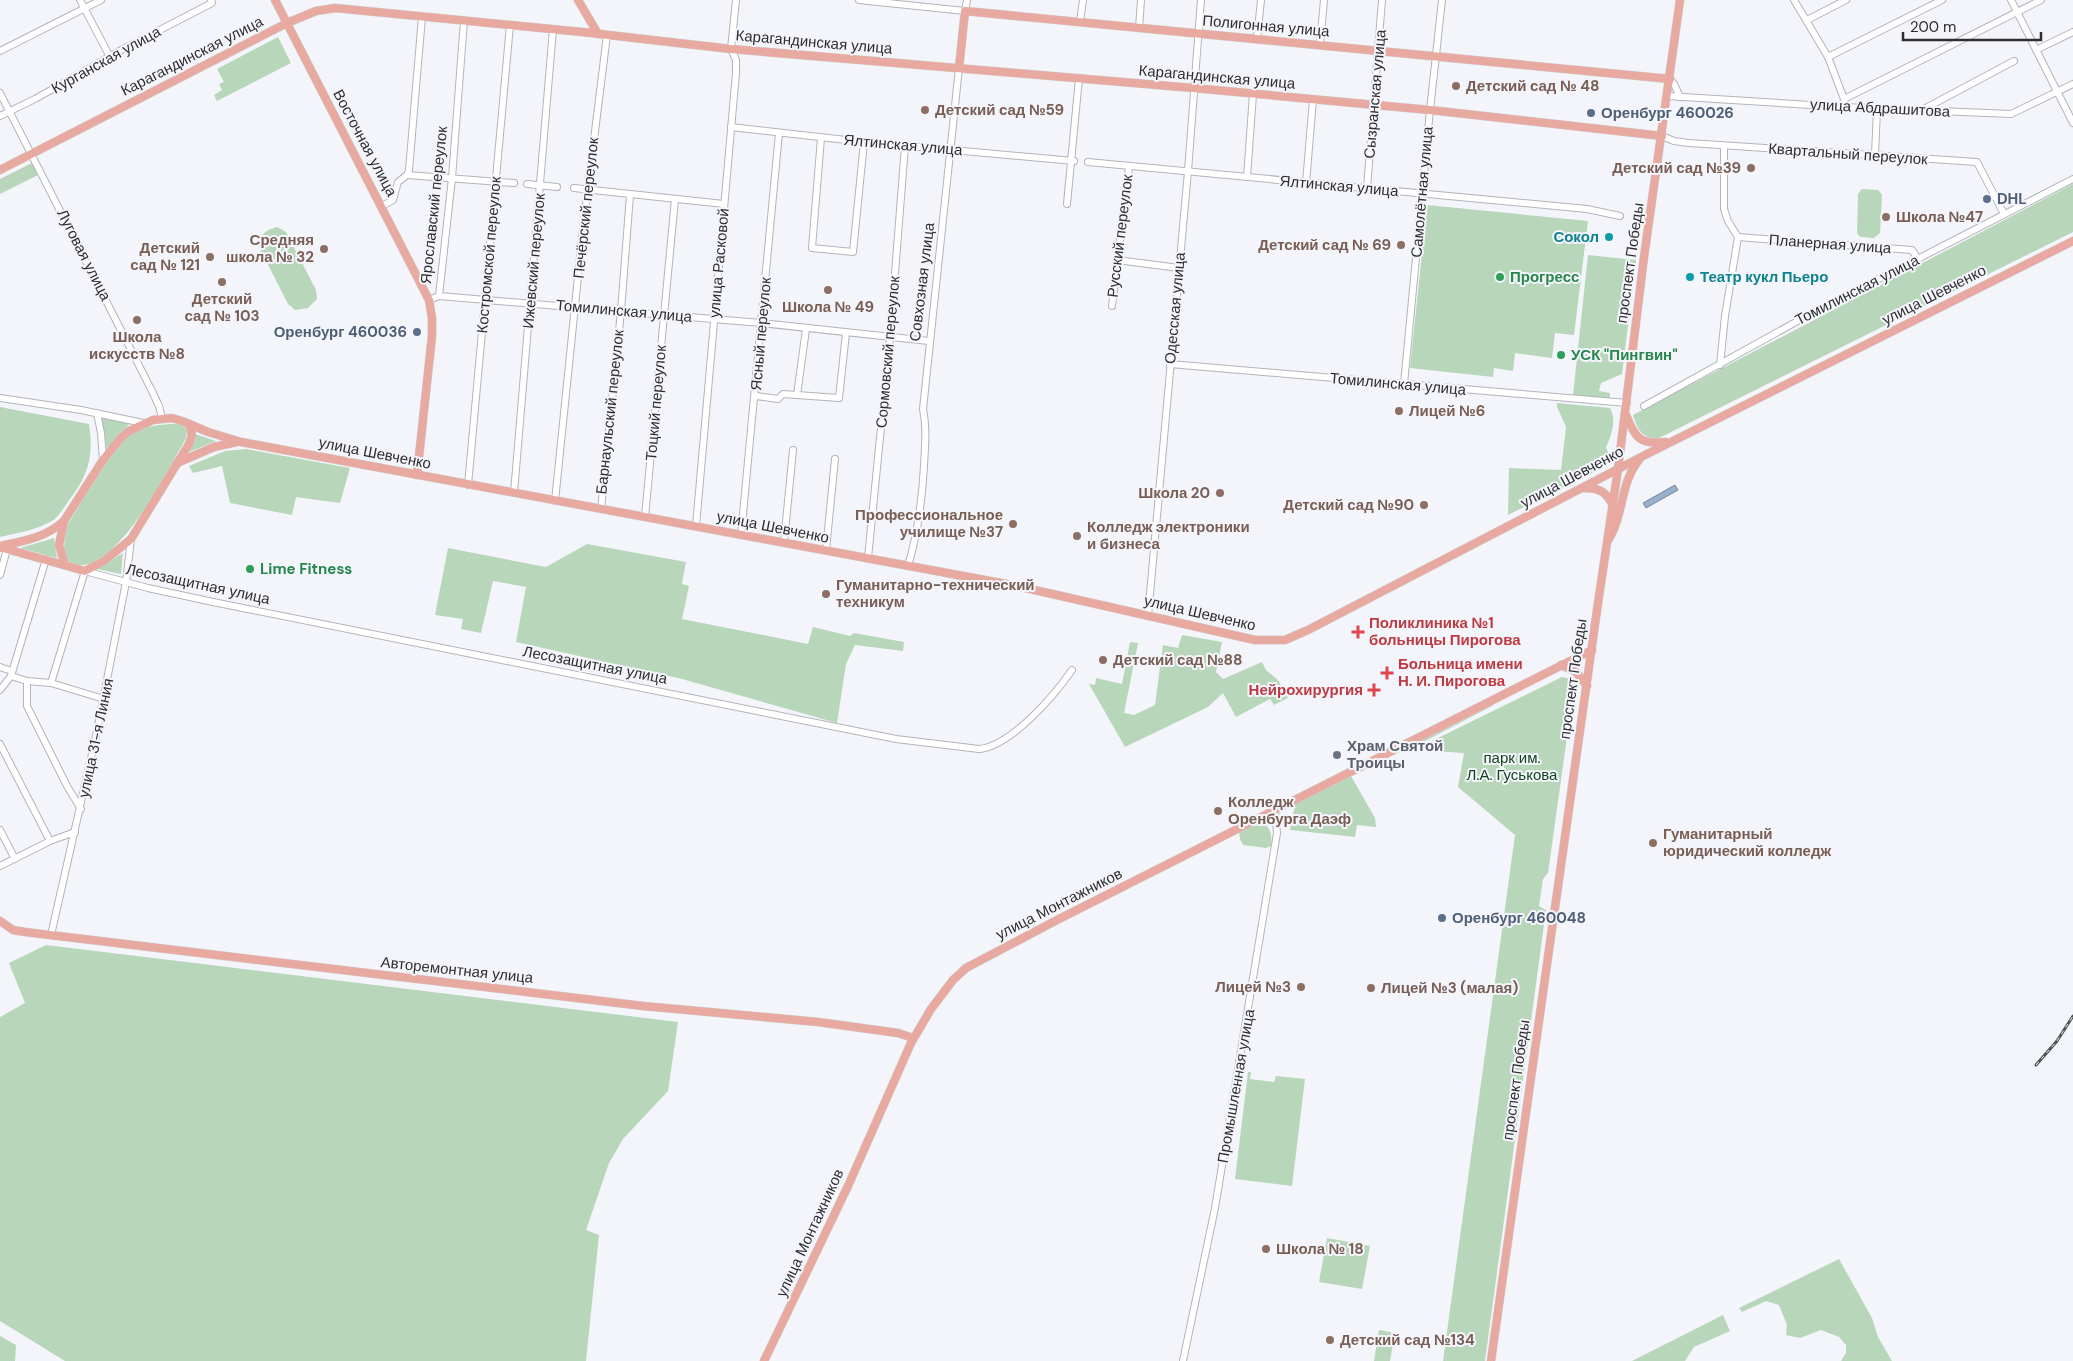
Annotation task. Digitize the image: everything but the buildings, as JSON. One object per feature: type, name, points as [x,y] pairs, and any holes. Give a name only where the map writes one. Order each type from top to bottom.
[{"type":"main road","name":"Восточная улица","points":[[275,0],[429,300]]},
{"type":"main road","points":[[578,0],[598,34]]},
{"type":"main road","name":"проспект Победы","points":[[1491,1361],[1626,413],[1643,267],[1680,0]]},
{"type":"main road","name":"Карагандинская улица","points":[[0,170],[287,23],[316,11],[335,8],[607,34],[731,49],[1430,110],[1662,136]]},
{"type":"main road","name":"Полигонная улица","points":[[966,11],[1670,79]]},
{"type":"main road","name":"Совхозная улица","points":[[959,68],[966,11]]},
{"type":"main road","points":[[582,32],[585,12]]},
{"type":"main road","name":"улица Шевченко","points":[[162,418],[178,420],[241,442],[1050,593],[1255,640],[1274,641],[1292,638],[1640,457],[2073,241]]},
{"type":"main road","name":"Ярославский переулок","points":[[417,475],[432,336],[429,300]]},
{"type":"main road","points":[[1626,413],[1636,435],[1643,442],[1649,444],[1672,442]]},
{"type":"main road","points":[[2,548],[40,537],[53,530],[64,521],[103,460],[125,434],[144,423],[162,418]]},
{"type":"main road","points":[[2,548],[85,571],[110,557],[131,539],[177,463],[191,438],[189,424]]},
{"type":"main road","name":"улица Шевченко","points":[[177,463],[214,447],[241,442]]},
{"type":"main road","points":[[1607,543],[1616,527],[1629,474],[1640,457]]},
{"type":"main road","points":[[1580,488],[1600,489],[1613,505]]},
{"type":"main road","points":[[64,521],[59,545],[65,565]]},
{"type":"main road","name":"улица Монтажников","points":[[764,1361],[848,1186],[913,1038],[938,997],[966,968],[1057,920],[1592,650]]},
{"type":"main road","points":[[1561,665],[1576,672],[1587,686]]},
{"type":"main road","name":"Авторемонтная улица","points":[[0,921],[13,930],[52,935],[633,1005],[818,1022],[898,1033],[913,1038]]},
{"type":"street","points":[[80,0],[110,56]]},
{"type":"street","points":[[0,51],[101,0]]},
{"type":"street","name":"улица Расковой","points":[[696,526],[737,66],[731,49],[736,0]]},
{"type":"street","name":"Полигонная улица","points":[[859,0],[966,11]]},
{"type":"street","name":"Совхозная улица","points":[[966,11],[967,0]]},
{"type":"street","points":[[1080,22],[1083,0]]},
{"type":"street","points":[[1139,28],[1141,0]]},
{"type":"street","name":"Одесская улица","points":[[1148,616],[1188,171],[1201,0]]},
{"type":"street","points":[[1257,39],[1261,0]]},
{"type":"street","points":[[1320,45],[1324,0]]},
{"type":"street","name":"Сызранская улица","points":[[1367,188],[1382,0]]},
{"type":"street","name":"Самолётная улица","points":[[1404,384],[1442,0]]},
{"type":"street","points":[[1794,0],[1828,57],[1844,99],[1843,107]]},
{"type":"street","points":[[1807,20],[1846,0]]},
{"type":"street","points":[[1828,57],[1942,0]]},
{"type":"street","points":[[2010,0],[2073,123]]},
{"type":"street","points":[[1844,99],[2041,0]]},
{"type":"street","name":"Курганская улица","points":[[0,116],[35,99],[211,1]]},
{"type":"street","points":[[382,206],[393,200],[398,182],[407,175],[409,170],[422,17]]},
{"type":"street","name":"Ярославский переулок","points":[[429,300],[439,296],[452,178],[464,21]]},
{"type":"street","name":"Костромской переулок","points":[[468,484],[510,25]]},
{"type":"street","name":"Ижевский переулок","points":[[514,493],[553,29]]},
{"type":"street","points":[[2036,50],[2073,32]]},
{"type":"street","name":"Печёрский переулок","points":[[556,501],[587,190],[607,34]]},
{"type":"street","points":[[1921,110],[2014,60]]},
{"type":"street","name":"Совхозная улица","points":[[908,566],[918,533],[922,499],[926,426],[923,409],[928,341],[959,68]]},
{"type":"street","points":[[1067,204],[1073,161],[1080,78]]},
{"type":"street","points":[[1670,79],[1680,97]]},
{"type":"street","name":"улица Абдрашитова","points":[[1668,96],[1877,109],[2011,114],[2073,84]]},
{"type":"street","name":"Луговая улица","points":[[0,93],[151,389],[162,418]]},
{"type":"street","points":[[1247,177],[1254,94]]},
{"type":"street","points":[[1306,183],[1314,100]]},
{"type":"street","points":[[1875,155],[1877,109]]},
{"type":"street","name":"Ялтинская улица","points":[[731,127],[821,138],[1073,161]]},
{"type":"street","name":"Ясный переулок","points":[[741,535],[756,396],[761,323],[780,133]]},
{"type":"street","name":"Квартальный переулок","points":[[1662,136],[1674,141],[1724,146],[1977,162],[2004,214]]},
{"type":"street","points":[[821,138],[812,248],[853,252],[864,142]]},
{"type":"street","name":"Сормовский переулок","points":[[868,558],[890,337],[905,146]]},
{"type":"street","points":[[1720,365],[1725,316],[1738,237],[1728,222],[1724,209],[1724,146]]},
{"type":"street","name":"Ялтинская улица","points":[[1088,162],[1587,209],[1620,216]]},
{"type":"street","name":"Русский переулок","points":[[1112,306],[1129,166]]},
{"type":"street","points":[[407,175],[514,183]]},
{"type":"street","name":"Томилинская улица","points":[[1644,406],[1746,349],[2073,179]]},
{"type":"street","points":[[527,184],[557,187]]},
{"type":"street","points":[[574,188],[724,204]]},
{"type":"street","name":"Барнаульский переулок","points":[[601,509],[621,311],[630,195]]},
{"type":"street","name":"Тоцкий переулок","points":[[645,517],[675,199]]},
{"type":"street","name":"Планерная улица","points":[[1738,237],[1912,250],[1918,259]]},
{"type":"street","points":[[1117,260],[1179,268]]},
{"type":"street","name":"Томилинская улица","points":[[439,296],[761,323],[928,341]]},
{"type":"street","points":[[797,395],[806,328]]},
{"type":"street","points":[[756,396],[778,398],[783,394],[839,398],[846,333]]},
{"type":"street","name":"Томилинская улица","points":[[1170,364],[1627,403]]},
{"type":"street","points":[[0,398],[97,413],[144,423]]},
{"type":"street","points":[[97,413],[101,432],[103,460]]},
{"type":"street","points":[[784,542],[793,450]]},
{"type":"street","points":[[826,550],[835,459]]},
{"type":"street","name":"улица 31-я Линия","points":[[52,935],[104,699],[126,582],[131,539]]},
{"type":"street","points":[[0,575],[2,548]]},
{"type":"street","points":[[0,690],[11,673],[46,559]]},
{"type":"street","points":[[51,684],[85,571]]},
{"type":"street","name":"Лесозащитная улица","points":[[85,571],[126,582],[294,619],[896,740],[979,749],[989,748],[1028,721],[1052,698],[1072,670]]},
{"type":"street","points":[[0,667],[27,681],[51,684],[104,699]]},
{"type":"street","points":[[27,681],[27,706],[67,786],[81,809]]},
{"type":"street","points":[[0,744],[50,841]]},
{"type":"street","name":"Промышленная улица","points":[[1182,1361],[1215,1208],[1246,1029],[1277,833],[1275,810]]},
{"type":"street","points":[[0,830],[15,859]]},
{"type":"street","points":[[0,866],[50,841],[75,832]]},
{"type":"green space","points":[[278,37],[291,63],[217,101],[214,95],[222,90],[219,84],[224,82],[217,69]]},
{"type":"green space","points":[[32,163],[38,175],[0,194],[0,179]]},
{"type":"green space","points":[[2073,184],[2073,232],[1657,439],[1647,437],[1639,429],[1633,415]]},
{"type":"green space","points":[[1862,189],[1878,190],[1882,195],[1880,233],[1874,238],[1860,237],[1857,233],[1858,194]]},
{"type":"green space","name":"Прогресс","points":[[1427,205],[1588,221],[1574,335],[1555,333],[1552,358],[1515,353],[1513,371],[1494,368],[1493,377],[1410,368]]},
{"type":"green space","points":[[277,227],[286,232],[316,290],[317,299],[308,308],[295,310],[288,304],[258,245],[264,233]]},
{"type":"green space","points":[[1588,255],[1636,260],[1622,374],[1601,383],[1599,391],[1610,393],[1610,399],[1573,395]]},
{"type":"green space","points":[[1557,403],[1610,408],[1613,423],[1606,447],[1608,452],[1607,465],[1508,515],[1509,468],[1561,470],[1566,427]]},
{"type":"green space","points":[[0,407],[89,424],[91,447],[85,475],[60,513],[52,521],[27,531],[0,537]]},
{"type":"green space","points":[[101,417],[130,423],[107,450]]},
{"type":"green space","points":[[168,424],[180,424],[186,430],[185,440],[152,497],[119,542],[101,558],[84,565],[68,561],[64,543],[68,524],[116,449],[137,430]]},
{"type":"green space","points":[[195,434],[216,441],[189,452]]},
{"type":"green space","points":[[246,449],[350,468],[340,503],[296,497],[292,515],[230,503],[222,466],[193,473],[189,466],[225,451]]},
{"type":"green space","points":[[54,538],[57,558],[20,548]]},
{"type":"green space","points":[[587,544],[686,562],[682,584],[689,586],[682,619],[808,644],[813,627],[850,636],[854,633],[904,642],[903,651],[855,645],[846,664],[837,723],[682,679],[516,642],[526,587],[493,581],[481,633],[461,629],[463,619],[435,615],[448,548],[546,567]]},
{"type":"green space","points":[[123,553],[121,574],[97,569]]},
{"type":"green space","points":[[1182,635],[1222,642],[1216,672],[1223,679],[1262,662],[1266,670],[1278,680],[1288,698],[1274,705],[1270,699],[1236,717],[1223,693],[1208,707],[1125,747],[1089,684],[1095,685],[1096,678],[1122,684],[1130,642],[1138,643],[1124,713],[1134,715],[1155,705],[1163,645],[1178,648]]},
{"type":"green space","name":"парк им. Л.А. Гуськова","points":[[1562,677],[1567,678],[1574,687],[1548,873],[1543,879],[1539,906],[1546,910],[1485,1361],[1443,1361],[1515,835],[1458,787],[1464,753],[1432,751],[1434,740]]},
{"type":"green space","points":[[1492,704],[1494,705],[1408,750],[1408,747]]},
{"type":"green space","points":[[1351,776],[1375,818],[1376,827],[1357,825],[1355,837],[1290,830],[1295,804]]},
{"type":"green space","points":[[1260,821],[1270,831],[1271,846],[1266,848],[1243,845],[1239,832]]},
{"type":"green space","points":[[46,945],[678,1022],[668,1091],[623,1139],[609,1163],[586,1230],[599,1235],[586,1361],[65,1361],[0,1321],[0,1017],[25,1003],[9,963]]},
{"type":"green space","points":[[1248,1072],[1251,1072],[1250,1079],[1274,1082],[1276,1076],[1305,1079],[1292,1186],[1235,1179]]},
{"type":"green space","points":[[1327,1238],[1370,1246],[1362,1289],[1319,1282]]},
{"type":"green space","points":[[1839,1259],[1872,1318],[1878,1337],[1892,1361],[1841,1361],[1846,1353],[1846,1345],[1839,1337],[1821,1330],[1800,1338],[1786,1335],[1787,1325],[1779,1305],[1766,1301],[1742,1312],[1739,1308]]},
{"type":"green space","points":[[1723,1315],[1730,1331],[1694,1347],[1685,1361],[1632,1361]]},
{"type":"green space","points":[[1379,1330],[1395,1333],[1390,1361],[1374,1361]]},
{"type":"green space","points":[[0,1336],[16,1345],[15,1361],[0,1361]]},
{"type":"water","points":[[1675,485],[1678,490],[1646,508],[1643,503]]},
{"type":"railway","points":[[2036,1065],[2057,1041],[2073,1016]]},
{"type":"place","name":"Детский сад № 48","points":[[1456,86]]},
{"type":"place","name":"Детский сад №59","points":[[925,110]]},
{"type":"place","name":"Оренбург 460026","points":[[1591,113]]},
{"type":"place","name":"Детский сад №39","points":[[1751,168]]},
{"type":"place","name":"DHL","points":[[1987,199]]},
{"type":"place","name":"Школа №47","points":[[1886,217]]},
{"type":"place","name":"Сокол","points":[[1609,237]]},
{"type":"place","name":"Детский сад № 69","points":[[1401,245]]},
{"type":"place","name":"Средняя школа № 32","points":[[324,249]]},
{"type":"place","name":"Детский сад № 121","points":[[210,257]]},
{"type":"place","name":"Прогресс","points":[[1500,277]]},
{"type":"place","name":"Театр кукл Пьеро","points":[[1690,277]]},
{"type":"place","name":"Детский сад № 103","points":[[222,282]]},
{"type":"place","name":"Школа № 49","points":[[828,290]]},
{"type":"place","name":"Школа искусств №8","points":[[137,320]]},
{"type":"place","name":"Оренбург 460036","points":[[417,332]]},
{"type":"place","name":"УСК \"Пингвин\"","points":[[1561,355]]},
{"type":"place","name":"Лицей №6","points":[[1399,411]]},
{"type":"place","name":"Школа 20","points":[[1220,493]]},
{"type":"place","name":"Детский сад №90","points":[[1424,505]]},
{"type":"place","name":"Профессиональное училище №37","points":[[1013,524]]},
{"type":"place","name":"Колледж электроники и бизнеса","points":[[1077,536]]},
{"type":"place","name":"Lime Fitness","points":[[250,569]]},
{"type":"place","name":"Гуманитарно-технический техникум","points":[[826,594]]},
{"type":"place","name":"Поликлиника №1 больницы Пирогова","points":[[1358,632]]},
{"type":"place","name":"Детский сад №88","points":[[1103,660]]},
{"type":"place","name":"Больница имени Н. И. Пирогова","points":[[1387,673]]},
{"type":"place","name":"Нейрохирургия","points":[[1374,690]]},
{"type":"place","name":"Храм Святой Троицы","points":[[1337,755]]},
{"type":"place","name":"Колледж Оренбурга Даэф","points":[[1218,811]]},
{"type":"place","name":"Гуманитарный юридический колледж","points":[[1653,843]]},
{"type":"place","name":"Оренбург 460048","points":[[1442,918]]},
{"type":"place","name":"Лицей №3","points":[[1301,987]]},
{"type":"place","name":"Лицей №3 (малая)","points":[[1371,988]]},
{"type":"place","name":"Школа № 18","points":[[1266,1249]]},
{"type":"place","name":"Детский сад №134","points":[[1330,1340]]}]
